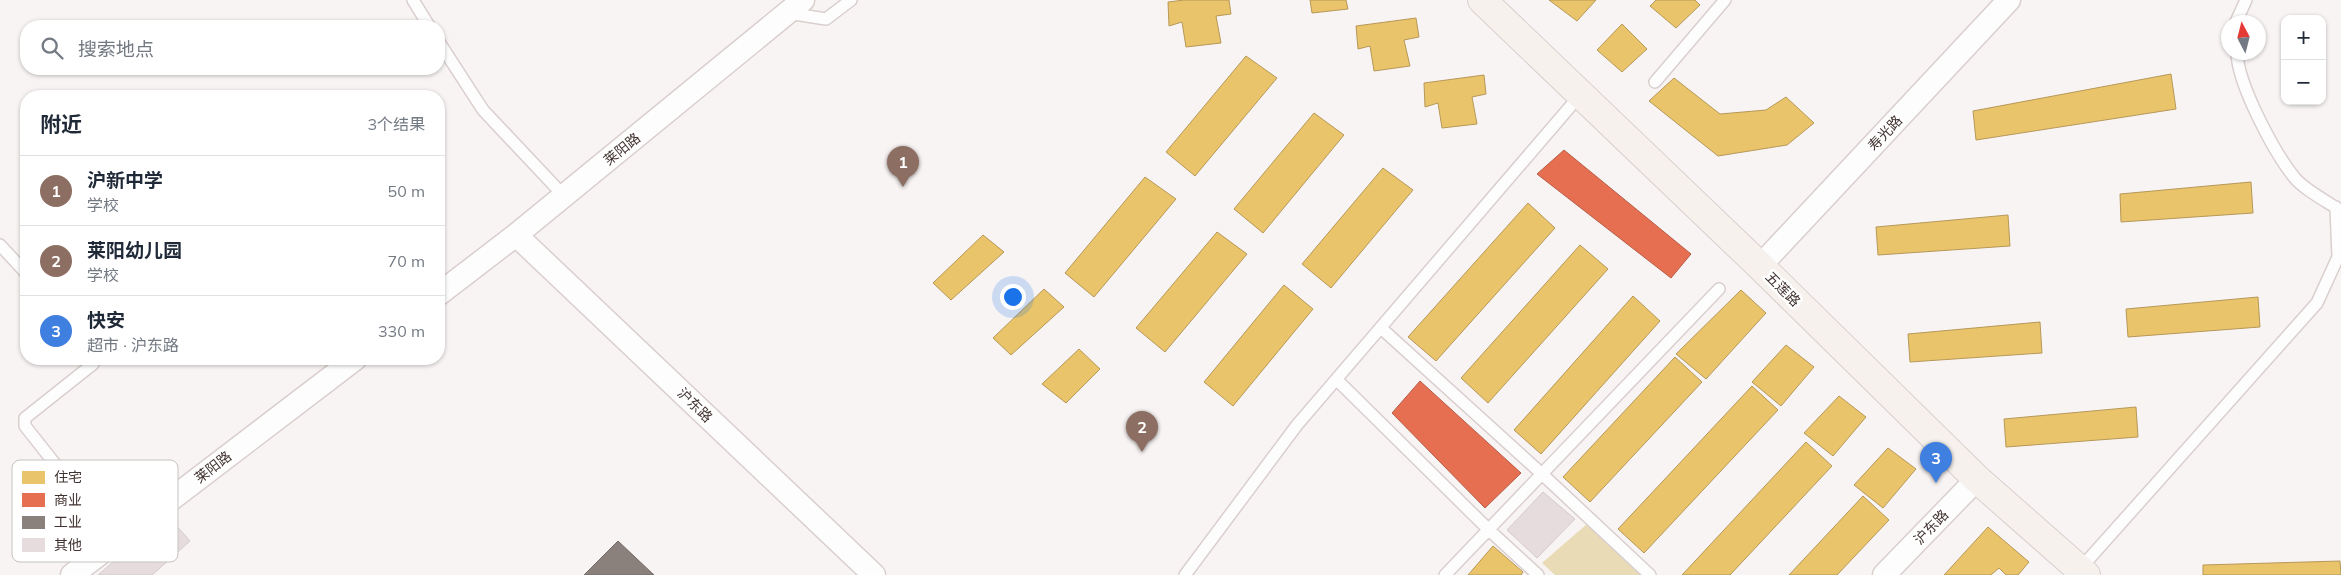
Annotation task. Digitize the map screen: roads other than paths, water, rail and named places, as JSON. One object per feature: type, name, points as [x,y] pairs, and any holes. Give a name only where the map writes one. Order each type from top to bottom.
[{"type":"street","name":"五莲路","points":[[1482,0],[1760,266],[1977,480],[2083,572]]},
{"type":"street","name":"寿光路","points":[[1760,266],[2009,0]]},
{"type":"street","name":"莱阳路","points":[[445,289],[516,235],[795,7]]},
{"type":"street","name":"沪东路","points":[[516,235],[874,575]]},
{"type":"street","name":"莱阳路","points":[[178,494],[347,365]]},
{"type":"street","name":"沪东路","points":[[1884,575],[1977,480]]},
{"type":"street","name":"莱阳路","points":[[72,575],[89,562]]},
{"type":"lane","points":[[413,0],[425,20]]},
{"type":"lane","points":[[795,7],[826,19],[852,0]]},
{"type":"lane","points":[[1655,82],[1725,0]]},
{"type":"lane","points":[[2239,15],[2246,0]]},
{"type":"lane","points":[[445,51],[483,110],[564,196]]},
{"type":"lane","points":[[2083,572],[2317,303],[2338,257],[2338,209],[2295,179],[2262,126],[2237,65],[2237,60]]},
{"type":"lane","points":[[1185,575],[1297,425],[1582,94]]},
{"type":"lane","points":[[0,245],[20,267]]},
{"type":"lane","points":[[1445,575],[1719,289]]},
{"type":"lane","points":[[1381,328],[1650,575]]},
{"type":"lane","points":[[52,460],[25,426],[26,418],[93,365]]},
{"type":"lane","points":[[1337,380],[1489,530],[1538,575]]},
{"type":"place","name":"沪新中学","points":[[903,187]]},
{"type":"place","name":"莱阳幼儿园","points":[[1142,452]]},
{"type":"place","name":"快安","points":[[1936,483]]}]
